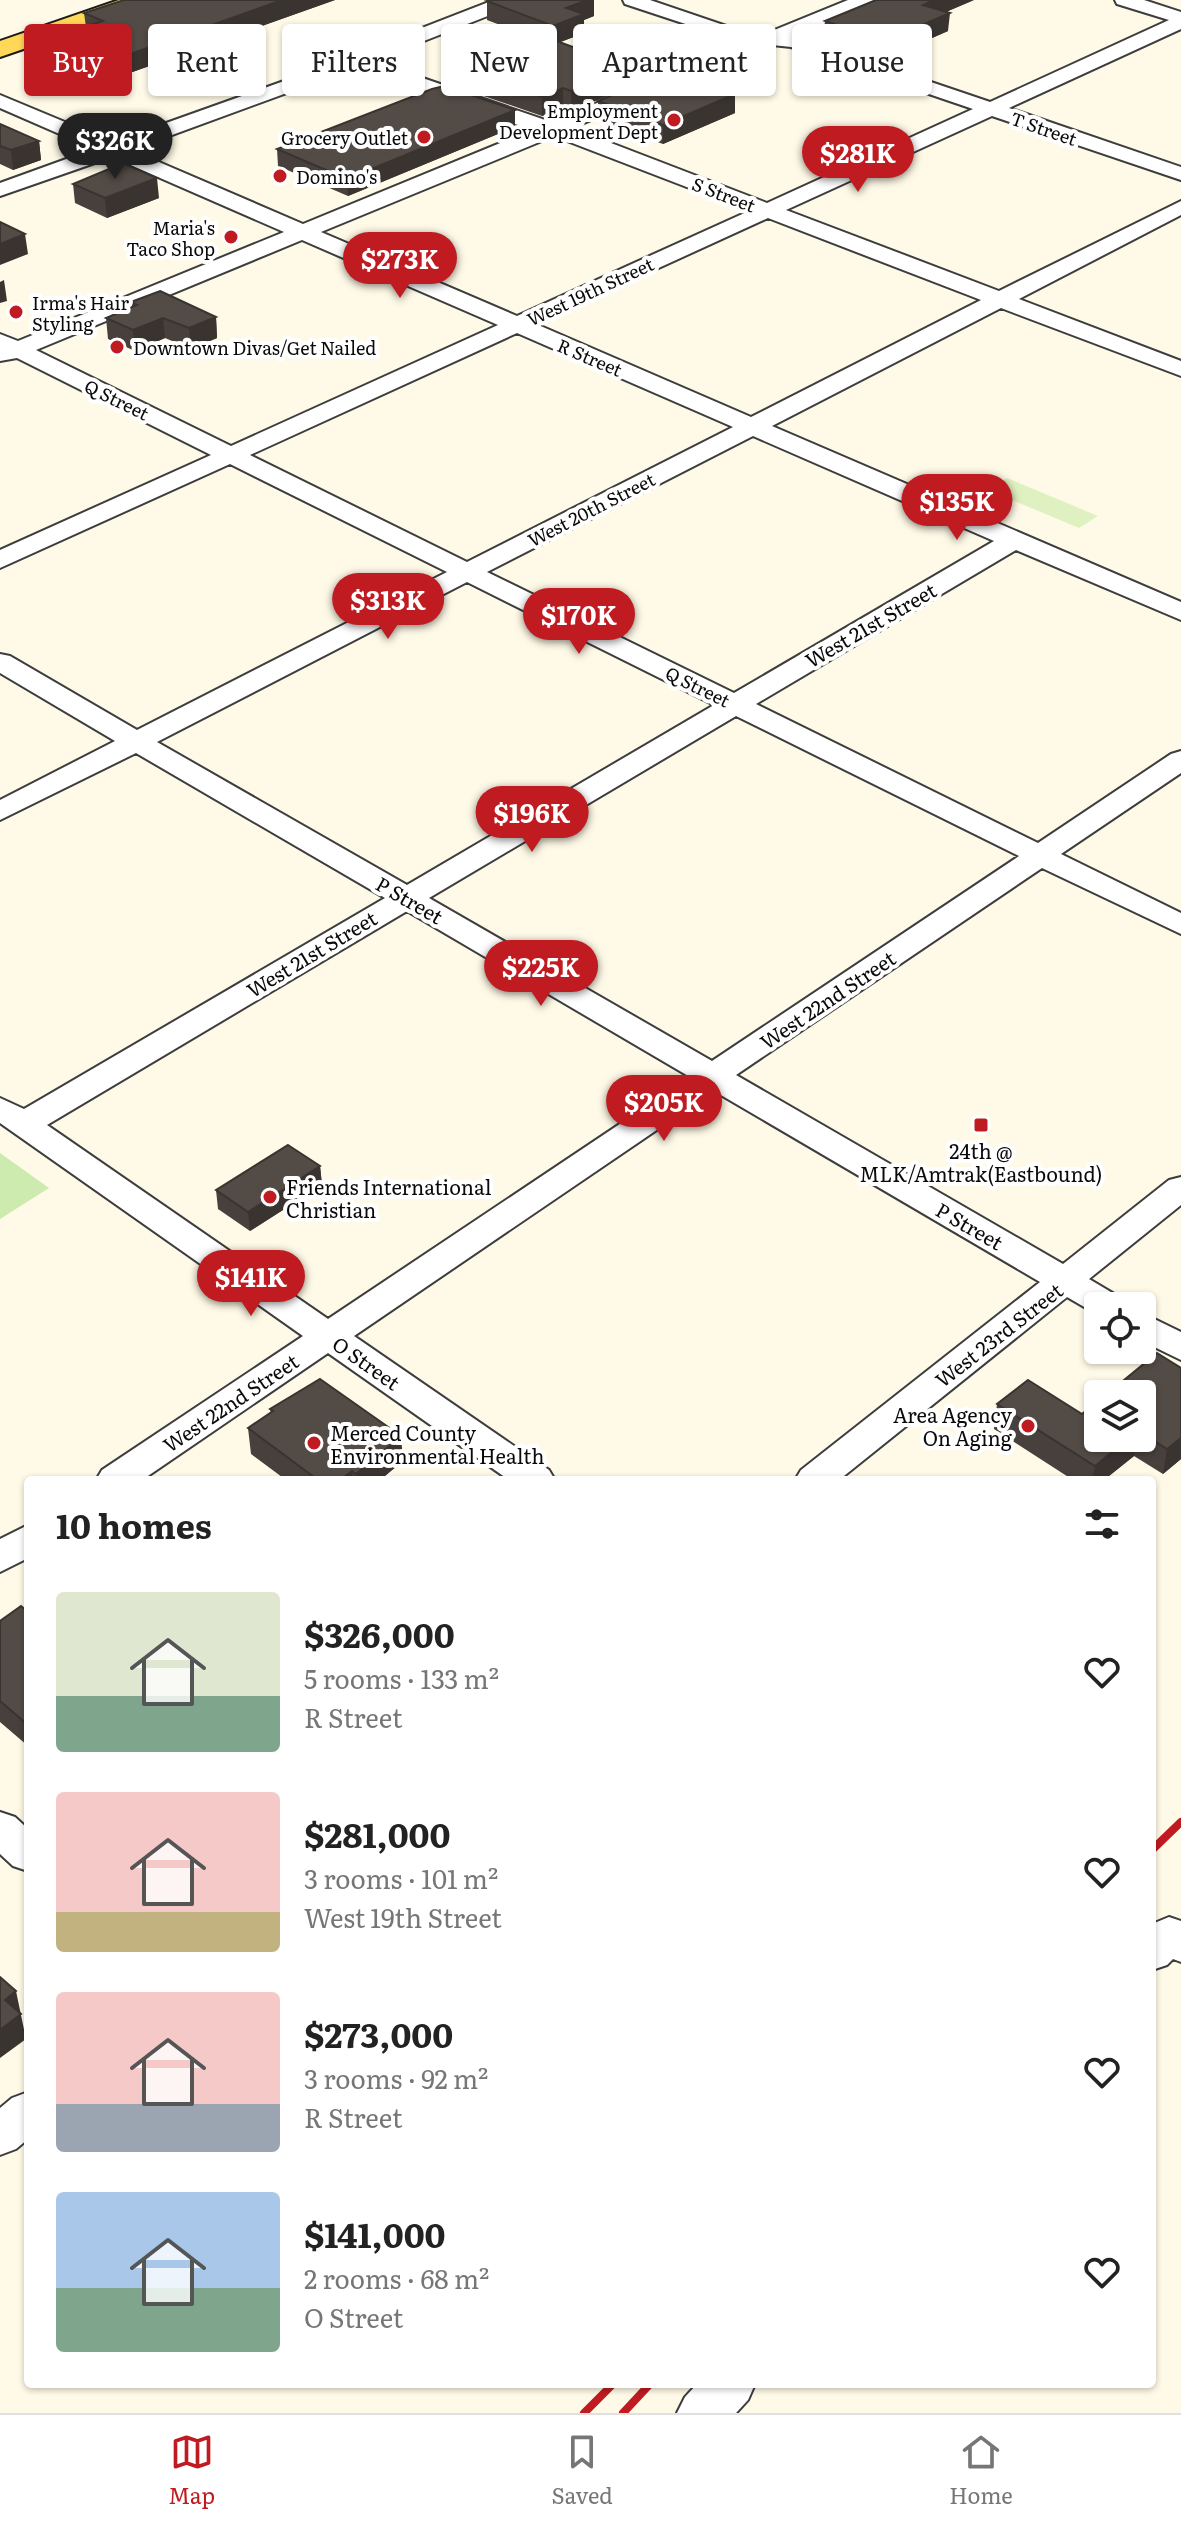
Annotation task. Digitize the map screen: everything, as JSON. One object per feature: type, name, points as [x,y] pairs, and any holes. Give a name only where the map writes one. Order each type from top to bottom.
[{"type":"main road","points":[[0,49],[143,0]]},
{"type":"street","points":[[425,34],[511,0]]},
{"type":"street","name":"T Street","points":[[632,0],[701,24]]},
{"type":"street","points":[[776,37],[865,0]]},
{"type":"street","points":[[1124,0],[1181,20]]},
{"type":"street","name":"West 19th Street","points":[[0,560],[1181,20]]},
{"type":"street","name":"T Street","points":[[776,40],[793,41],[1181,174]]},
{"type":"street","name":"S Street","points":[[425,86],[532,124],[555,129],[1181,369]]},
{"type":"street","points":[[0,190],[282,87]]},
{"type":"street","points":[[6,349],[634,96]]},
{"type":"street","name":"R Street","points":[[0,101],[1181,612]]},
{"type":"street","name":"West 20th Street","points":[[0,811],[1181,207]]},
{"type":"street","name":"Q Street","points":[[6,349],[230,455],[1181,925]]},
{"type":"street","name":"West 21st Street","points":[[12,1116],[406,896],[1014,540]]},
{"type":"street","name":"P Street","points":[[0,662],[1085,1292]]},
{"type":"street","name":"West 22nd Street","points":[[121,1476],[1181,760]]},
{"type":"street","name":"O Street","points":[[12,1116],[530,1476]]},
{"type":"street","name":"West 23rd Street","points":[[819,1476],[1181,1188]]},
{"type":"street","points":[[1156,1333],[1181,1348]]},
{"type":"street","points":[[0,1558],[24,1542]]},
{"type":"street","points":[[0,1829],[24,1850]]},
{"type":"street","points":[[0,2135],[24,2115]]},
{"type":"street","points":[[702,2413],[727,2388]]},
{"type":"green space","points":[[1007,478],[1098,516],[1079,528],[988,490]]},
{"type":"green space","points":[[0,1153],[49,1188],[0,1219]]},
{"type":"building","points":[[124,0],[282,0],[215,24],[148,24],[148,48],[132,53],[132,24],[94,24],[103,21],[84,13]]},
{"type":"building","points":[[587,0],[566,8],[584,14],[557,24],[548,24],[487,1]]},
{"type":"building","points":[[876,0],[934,0],[923,5],[950,13],[924,24],[834,24],[825,21]]},
{"type":"building","points":[[557,41],[573,47],[573,90],[563,88],[557,91]]},
{"type":"building","points":[[441,87],[441,96],[474,96],[515,110],[347,179],[277,149],[414,96],[425,96],[425,92]]},
{"type":"building","points":[[610,96],[730,96],[663,125],[598,101]]},
{"type":"building","points":[[0,124],[39,141],[11,150],[0,146]]},
{"type":"building","points":[[123,163],[157,178],[105,198],[73,184]]},
{"type":"building","points":[[0,222],[25,234],[0,244]]},
{"type":"building","points":[[160,291],[216,317],[189,328],[163,318],[133,330],[106,318],[137,305],[131,302]]},
{"type":"building","points":[[288,1145],[320,1166],[248,1212],[216,1190]]},
{"type":"building","points":[[1156,1354],[1181,1368],[1181,1438],[1167,1449],[1156,1442],[1156,1380],[1124,1380],[1144,1364],[1156,1364]]},
{"type":"building","points":[[320,1379],[401,1436],[356,1474],[352,1471],[345,1476],[313,1476],[248,1428],[273,1411],[270,1409]]},
{"type":"building","points":[[1028,1380],[1082,1414],[1084,1412],[1084,1452],[1112,1452],[1095,1466],[997,1404]]},
{"type":"building","points":[[21,1606],[24,1609],[24,1722],[0,1701],[0,1621]]},
{"type":"building","points":[[0,1977],[16,1991],[5,2000],[21,2014],[0,2030]]},
{"type":"railway","points":[[1156,1846],[1181,1822]]},
{"type":"railway","points":[[584,2413],[609,2388]]},
{"type":"railway","points":[[623,2413],[646,2388]]},
{"type":"place","name":"Employment Development Dept","points":[[674,120]]},
{"type":"place","name":"Grocery Outlet","points":[[424,137]]},
{"type":"place","name":"Domino's","points":[[280,176]]},
{"type":"place","name":"Maria's Taco Shop","points":[[231,237]]},
{"type":"place","name":"Irma's Hair Styling","points":[[16,312]]},
{"type":"place","name":"Downtown Divas/Get Nailed","points":[[117,347]]},
{"type":"place","name":"24th @ MLK/Amtrak(Eastbound)","points":[[981,1125]]},
{"type":"place","name":"Friends International Christian","points":[[270,1197]]},
{"type":"place","name":"Area Agency On Aging","points":[[1028,1426]]},
{"type":"place","name":"Merced County Environmental Health","points":[[314,1443]]}]
